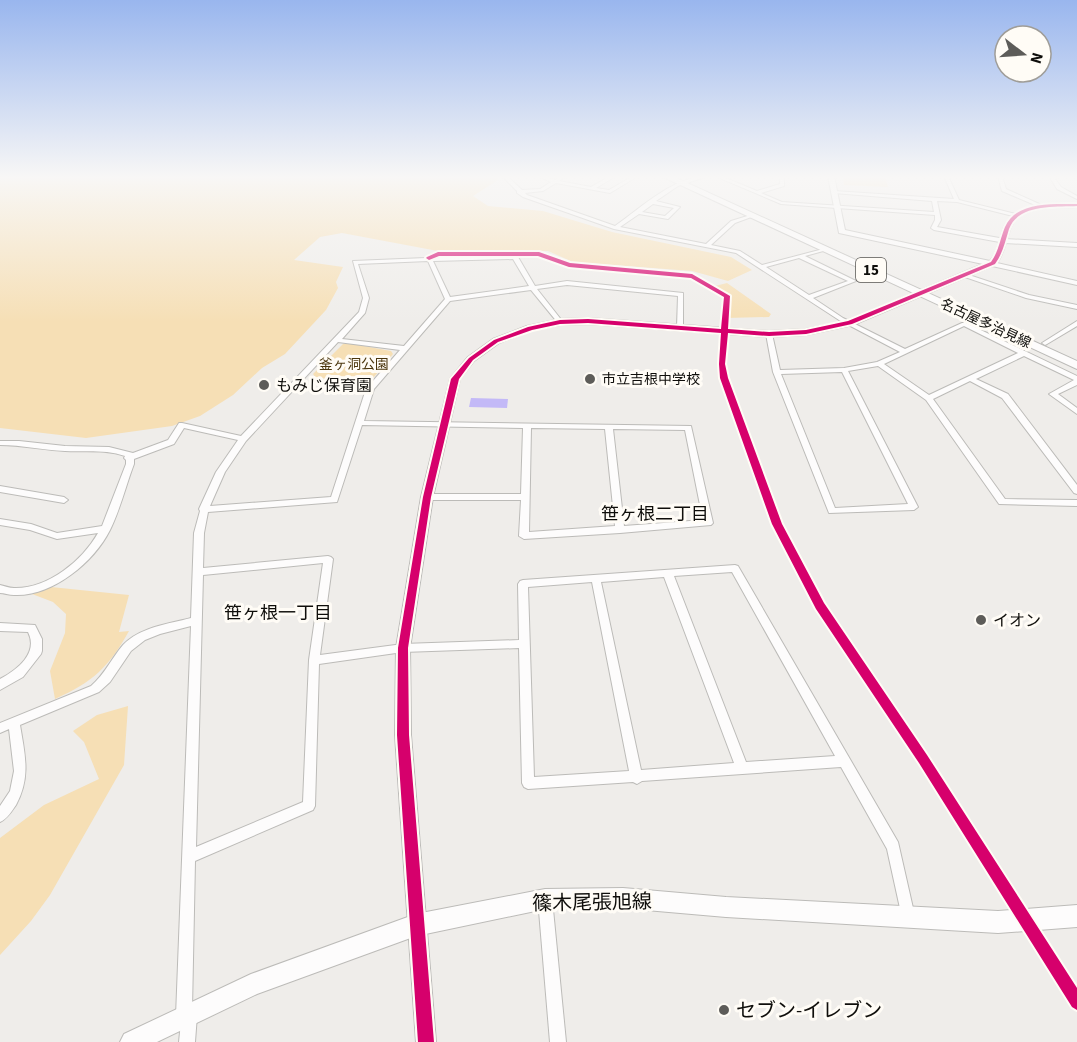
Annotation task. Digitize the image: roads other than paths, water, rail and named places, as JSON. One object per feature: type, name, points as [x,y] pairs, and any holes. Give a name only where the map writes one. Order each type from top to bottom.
[{"type":"main road","name":"名古屋多治見線","points":[[773,225],[1077,358]]},
{"type":"main road","name":"名古屋多治見線","points":[[779,225],[1077,364]]},
{"type":"main road","name":"篠木尾張旭線","points":[[132,1042],[187,1014],[272,976],[416,925],[545,899],[623,898],[998,921],[1077,916]]},
{"type":"street","points":[[606,225],[738,252],[807,298],[904,351]]},
{"type":"street","points":[[616,228],[620,225]]},
{"type":"street","points":[[707,246],[729,225]]},
{"type":"street","points":[[841,225],[842,231],[1077,283]]},
{"type":"street","points":[[935,225],[934,228],[1005,241],[1077,245]]},
{"type":"street","points":[[426,1042],[403,735],[404,648],[427,497],[442,425],[455,379],[471,359],[496,341],[530,328],[560,322],[626,322],[769,334],[806,332],[850,323],[993,263],[1001,253],[1010,225]]},
{"type":"street","points":[[761,267],[825,249]]},
{"type":"street","points":[[799,256],[853,281],[807,298]]},
{"type":"street","points":[[186,1042],[198,572],[203,509],[225,461],[362,313],[366,302],[355,262],[515,257],[534,289],[560,322]]},
{"type":"street","points":[[429,258],[448,299]]},
{"type":"street","points":[[964,275],[1028,297],[1077,307]]},
{"type":"street","points":[[203,509],[334,500],[370,389],[403,348],[448,299],[567,283],[681,294],[680,327]]},
{"type":"street","points":[[777,372],[844,370],[879,364],[964,324],[1077,380]]},
{"type":"street","points":[[1045,343],[1075,327]]},
{"type":"street","points":[[769,334],[777,372],[832,511],[914,507],[844,370]]},
{"type":"street","points":[[337,340],[403,348]]},
{"type":"street","points":[[929,398],[1024,352]]},
{"type":"street","points":[[879,364],[929,398],[1002,502],[1077,502]]},
{"type":"street","points":[[971,379],[1005,396],[1077,491]]},
{"type":"street","points":[[1077,380],[1053,394],[1077,412]]},
{"type":"street","points":[[360,423],[688,428],[708,523],[524,536],[527,427]]},
{"type":"street","points":[[128,458],[171,442],[182,425],[243,439]]},
{"type":"street","points":[[609,427],[620,530]]},
{"type":"street","points":[[0,443],[23,442],[74,449],[99,448],[130,455],[128,458],[130,464],[105,529],[86,557],[52,580],[26,591],[0,588]]},
{"type":"street","points":[[0,489],[64,500]]},
{"type":"street","points":[[427,497],[524,497]]},
{"type":"street","points":[[0,522],[31,527],[57,536],[105,529]]},
{"type":"street","points":[[189,857],[309,806],[314,660],[328,559],[198,572]]},
{"type":"street","points":[[842,760],[637,778],[528,783],[523,584],[735,568],[893,847],[908,917]]},
{"type":"street","points":[[668,574],[742,767]]},
{"type":"street","points":[[596,580],[637,778]]},
{"type":"street","points":[[0,728],[95,689],[107,680],[125,650],[136,639],[147,633],[197,621]]},
{"type":"street","points":[[0,627],[16,625],[31,628],[37,639],[37,651],[19,674],[0,685]]},
{"type":"street","points":[[314,660],[404,648],[523,644]]},
{"type":"street","points":[[1,814],[22,779],[14,722]]},
{"type":"street","points":[[545,899],[558,1042]]},
{"type":"place","name":"市立吉根中学校","points":[[590,379]]},
{"type":"place","name":"もみじ保育園","points":[[264,385]]},
{"type":"place","name":"イオン","points":[[981,620]]},
{"type":"place","name":"セブン-イレブン","points":[[724,1010]]},
{"type":"district","name":"笹ヶ根二丁目","points":[[655,514]]},
{"type":"district","name":"笹ヶ根一丁目","points":[[278,613]]},
{"type":"park label","name":"釜ヶ洞公園","points":[[354,364]]}]
